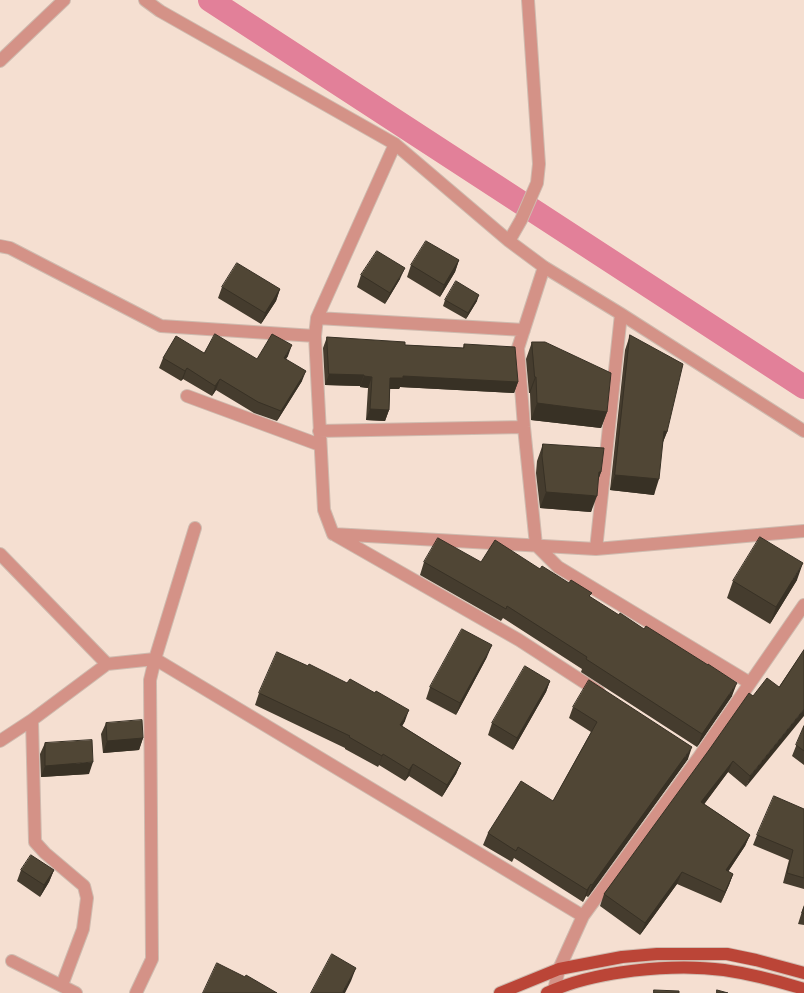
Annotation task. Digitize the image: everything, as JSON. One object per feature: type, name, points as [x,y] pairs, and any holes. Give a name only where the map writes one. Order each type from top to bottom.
[{"type":"main road","points":[[500,993],[559,969],[622,957],[657,954],[727,954],[769,963],[804,973]]},
{"type":"main road","points":[[551,991],[586,980],[618,973],[654,968],[723,970],[753,975],[804,990]]},
{"type":"street","points":[[0,61],[64,0]]},
{"type":"street","points":[[145,0],[160,11],[395,144],[509,241],[544,267],[621,314],[804,431]]},
{"type":"street","points":[[509,241],[521,220],[538,183],[528,0]]},
{"type":"street","points":[[395,144],[317,318],[315,336],[324,510],[333,534],[519,640],[606,696]]},
{"type":"street","points":[[0,246],[10,248],[161,326],[315,336]]},
{"type":"street","points":[[544,267],[518,348],[524,427],[536,545],[558,567],[750,683]]},
{"type":"street","points":[[596,549],[621,314]]},
{"type":"street","points":[[317,318],[524,330]]},
{"type":"street","points":[[187,396],[320,445]]},
{"type":"street","points":[[319,431],[524,427]]},
{"type":"street","points":[[136,993],[152,959],[150,680],[195,528]]},
{"type":"street","points":[[333,534],[596,549],[804,531]]},
{"type":"street","points":[[0,554],[107,664]]},
{"type":"street","points":[[551,991],[559,969],[584,916],[696,755],[750,683],[804,605]]},
{"type":"street","points":[[0,741],[32,720],[107,664],[155,659],[584,916]]},
{"type":"street","points":[[32,720],[35,842],[45,853],[84,886],[87,898],[83,929],[62,985]]},
{"type":"street","points":[[12,961],[76,993]]},
{"type":"building","points":[[426,241],[459,260],[444,285],[411,265]]},
{"type":"building","points":[[377,251],[405,268],[390,293],[361,275]]},
{"type":"building","points":[[237,263],[280,289],[265,313],[222,287]]},
{"type":"building","points":[[456,281],[479,295],[468,313],[445,300]]},
{"type":"building","points":[[215,334],[257,359],[272,334],[292,345],[284,358],[306,371],[281,411],[258,402],[220,379],[215,386],[187,368],[185,371],[163,358],[176,336],[204,353]]},
{"type":"building","points":[[630,335],[683,364],[667,432],[664,431],[659,479],[615,475]]},
{"type":"building","points":[[327,337],[405,342],[405,345],[464,348],[464,344],[515,347],[518,382],[403,376],[403,378],[390,378],[389,410],[370,409],[372,377],[364,375],[329,374]]},
{"type":"building","points":[[532,342],[545,342],[611,373],[607,412],[537,403]]},
{"type":"building","points":[[543,444],[604,448],[601,472],[599,472],[597,496],[546,492],[542,456]]},
{"type":"building","points":[[760,537],[803,563],[776,607],[733,581]]},
{"type":"building","points":[[438,538],[481,562],[495,540],[540,569],[542,566],[569,583],[571,580],[592,593],[589,596],[619,615],[620,613],[644,629],[646,626],[737,683],[702,734],[586,659],[587,657],[507,606],[506,609],[424,562]]},
{"type":"building","points":[[462,629],[492,645],[460,703],[430,687]]},
{"type":"building","points":[[804,650],[804,709],[750,776],[733,761],[701,802],[750,835],[726,870],[733,874],[725,892],[682,872],[645,923],[604,894],[749,693],[753,696],[767,678],[779,687]]},
{"type":"building","points":[[277,652],[308,666],[309,664],[347,683],[350,679],[375,693],[376,691],[409,710],[400,725],[461,763],[447,785],[413,764],[409,770],[383,754],[382,756],[349,737],[350,736],[259,693]]},
{"type":"building","points":[[525,666],[550,681],[517,738],[492,723]]},
{"type":"building","points":[[589,680],[692,747],[587,890],[518,847],[516,851],[488,833],[521,781],[553,801],[597,722],[573,707]]},
{"type":"building","points":[[142,720],[143,738],[107,741],[106,723]]},
{"type":"building","points":[[804,726],[804,751],[796,745]]},
{"type":"building","points":[[92,740],[93,762],[45,766],[45,743]]},
{"type":"building","points":[[774,796],[804,809],[804,878],[787,873],[793,850],[757,835]]},
{"type":"building","points":[[31,855],[54,870],[44,885],[21,870]]},
{"type":"building","points":[[332,954],[356,968],[342,993],[311,993]]},
{"type":"building","points":[[217,963],[245,977],[246,975],[277,993],[203,993]]},
{"type":"building","points":[[654,990],[679,991],[679,993],[654,993]]},
{"type":"building","points":[[717,990],[728,993],[717,993]]},
{"type":"waterway","points":[[210,0],[804,387]]}]
